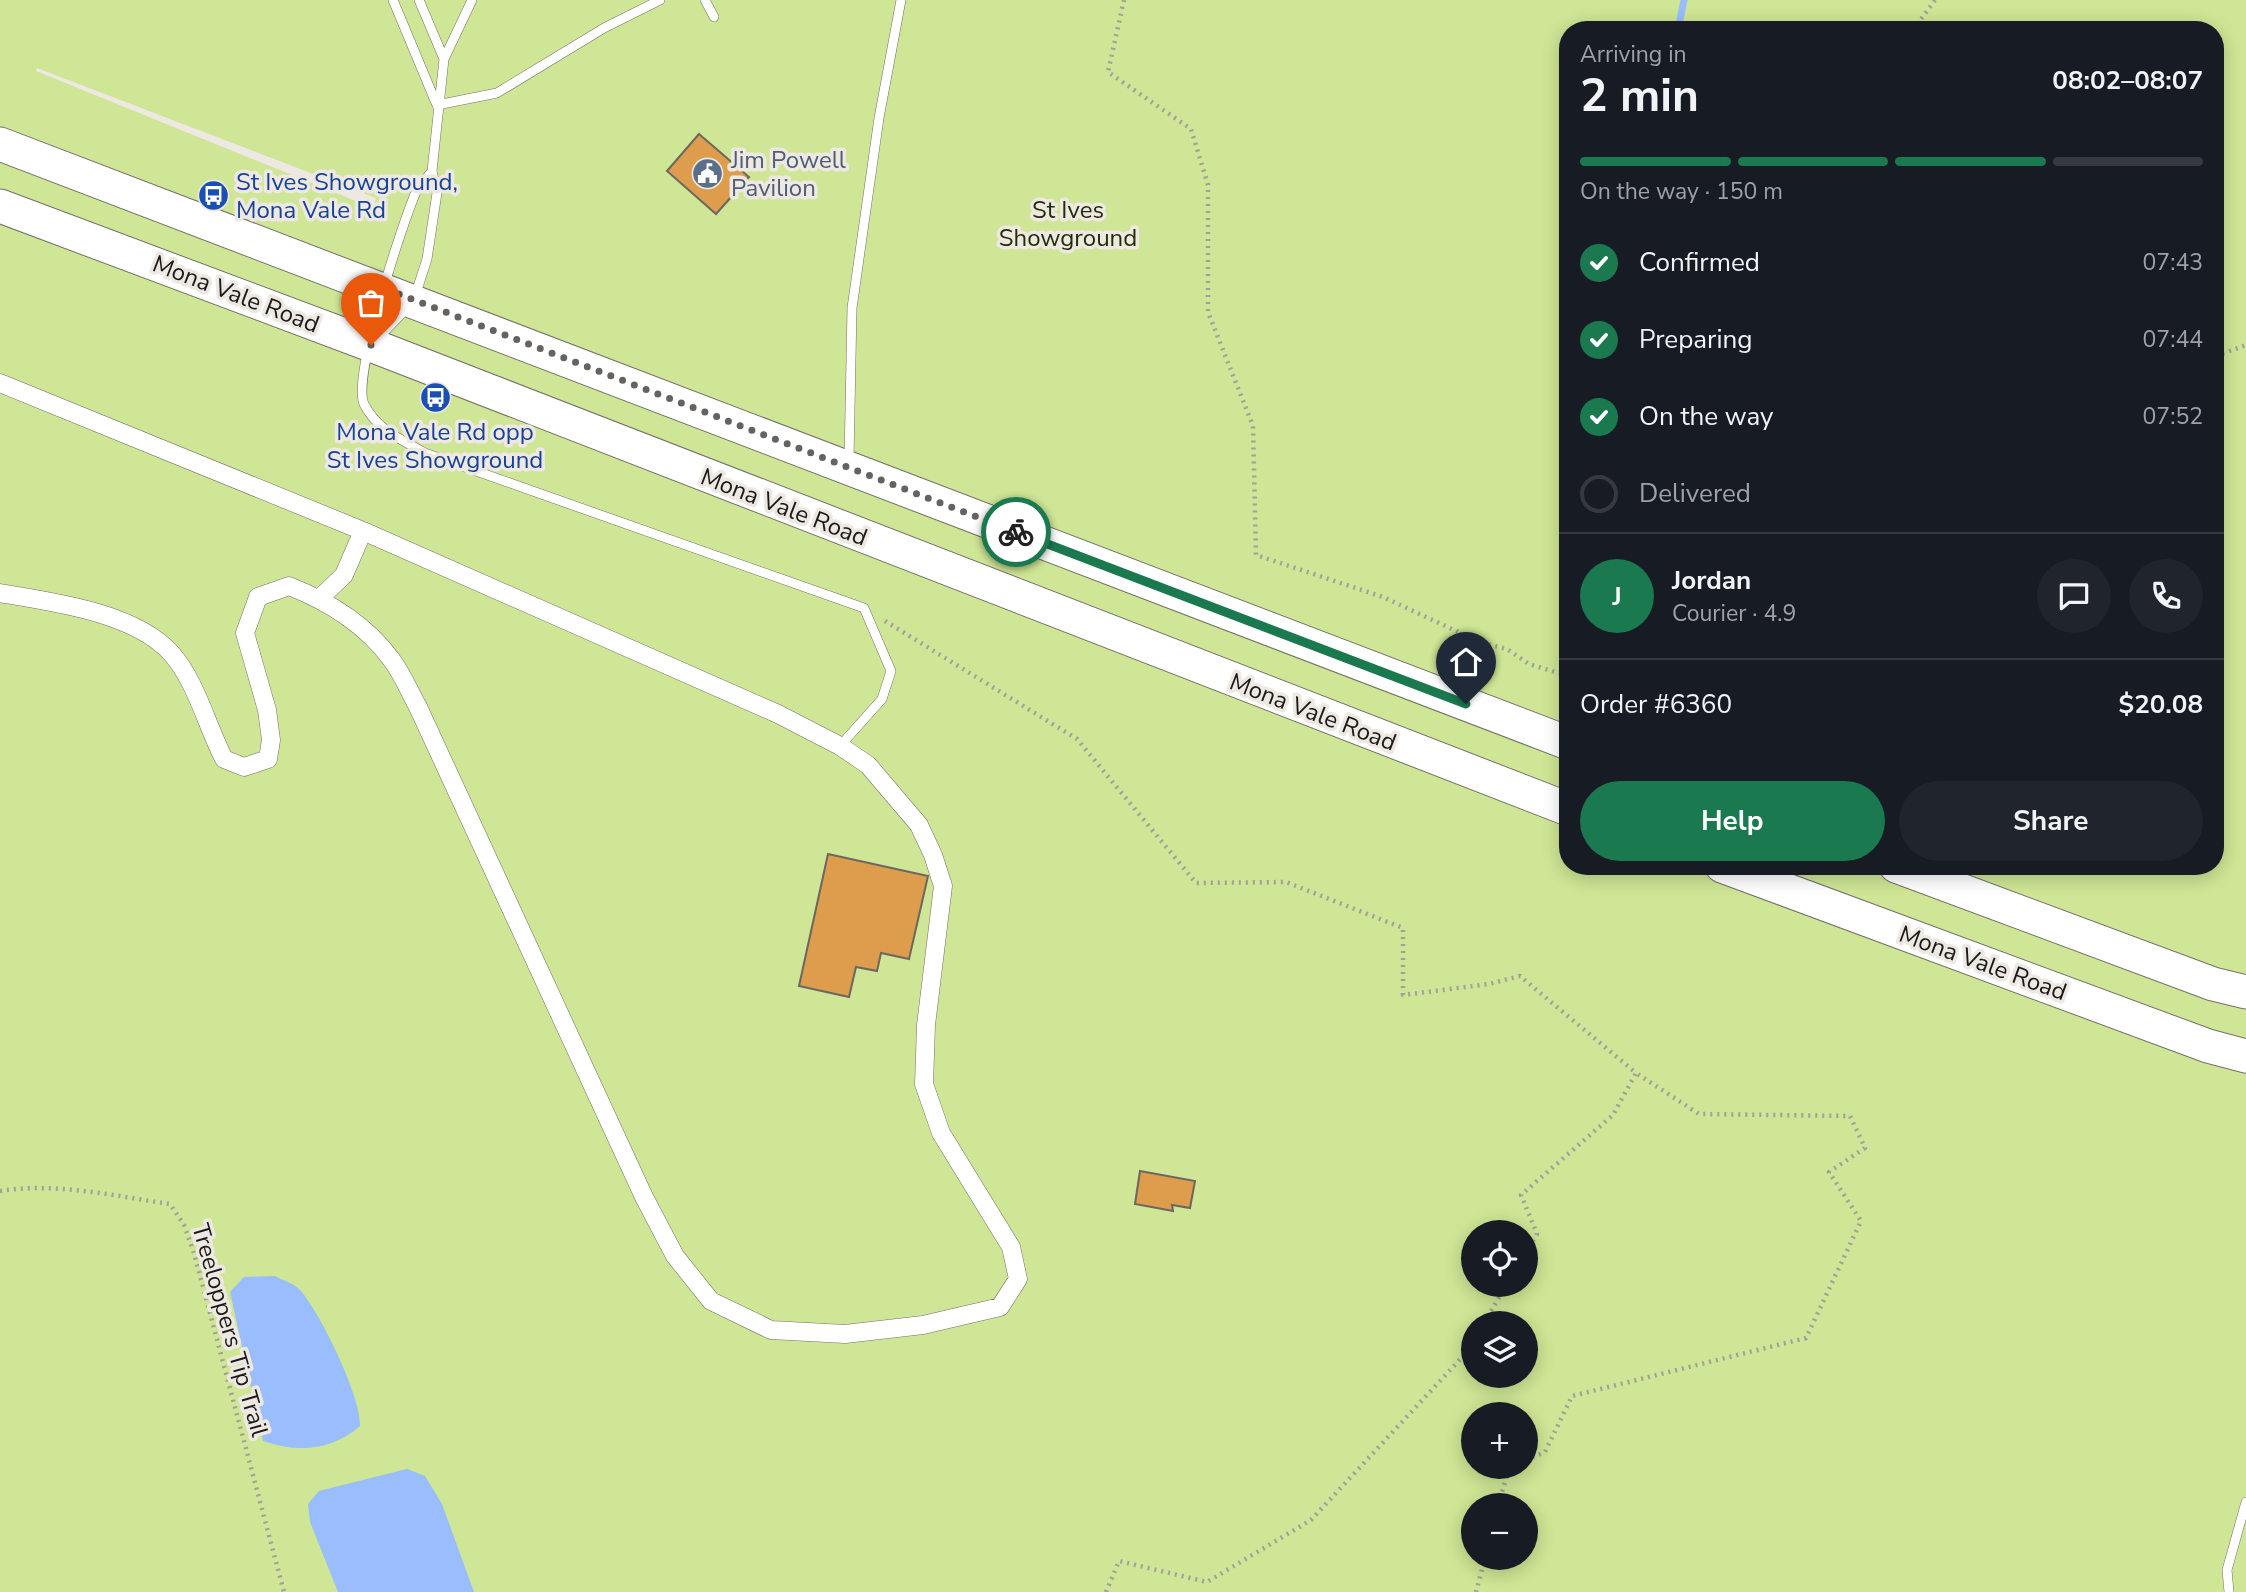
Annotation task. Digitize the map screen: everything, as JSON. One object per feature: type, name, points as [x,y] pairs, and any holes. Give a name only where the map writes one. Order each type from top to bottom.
[{"type":"highway","points":[[0,144],[383,288],[1559,740]]},
{"type":"highway","name":"Mona Vale Road","points":[[0,206],[371,345],[1559,806]]},
{"type":"highway","name":"Mona Vale Road","points":[[1746,875],[2194,1041],[2246,1056]]},
{"type":"highway","points":[[1920,875],[2213,984],[2246,992]]},
{"type":"street","points":[[0,383],[363,531],[778,714],[840,746],[868,765],[919,825],[943,886],[926,1024],[924,1084],[942,1133],[1011,1247],[1018,1279],[1000,1307],[923,1325],[845,1334],[771,1330],[711,1301],[675,1256],[644,1197],[418,706],[390,658],[351,619],[320,598],[289,586],[258,597],[245,632],[267,710],[271,740],[268,759],[244,767],[224,760],[190,685],[171,653],[135,626],[57,603],[0,593]]},
{"type":"street","points":[[320,598],[344,575],[363,531]]},
{"type":"lane","points":[[393,0],[437,104]]},
{"type":"lane","points":[[419,0],[444,59]]},
{"type":"lane","points":[[371,345],[414,301],[427,259],[437,193],[432,171],[437,104],[444,59],[472,0]]},
{"type":"lane","points":[[437,104],[497,93],[604,28],[660,0]]},
{"type":"lane","points":[[705,0],[714,17]]},
{"type":"lane","points":[[849,468],[852,308],[879,118],[901,0]]},
{"type":"lane","points":[[432,171],[417,190],[383,288],[361,380],[363,401],[379,426],[425,453],[864,608],[891,671],[882,699],[840,746]]},
{"type":"lane","points":[[2229,1592],[2227,1570],[2246,1502]]},
{"type":"path","points":[[1124,0],[1108,72],[1191,129],[1208,185],[1208,312],[1253,426],[1256,555],[1383,597],[1480,642],[1507,649],[1529,664],[1559,673]]},
{"type":"path","points":[[1920,21],[1935,0]]},
{"type":"path","points":[[2224,353],[2246,345]]},
{"type":"path","points":[[864,608],[1077,739],[1196,883],[1286,882],[1403,928],[1404,995],[1489,984],[1520,976],[1636,1073],[1699,1114],[1850,1116],[1865,1148],[1829,1172],[1861,1221],[1806,1338],[1572,1396],[1545,1452],[1538,1455]]},
{"type":"path","points":[[1531,1220],[1521,1195],[1614,1115],[1636,1073]]},
{"type":"path","name":"Treeloppers Tip Trail","points":[[0,1191],[22,1188],[111,1195],[170,1204],[184,1225],[194,1253],[285,1592]]},
{"type":"path","points":[[1107,1592],[1119,1561],[1207,1582],[1311,1520],[1461,1358]]},
{"type":"path","points":[[1476,1592],[1482,1570]]},
{"type":"green space","name":"St Ives Showground","points":[[0,0],[2246,0],[2246,1592],[0,1592]],"holes":[[[37,68],[376,198],[373,208],[36,71]]]},
{"type":"water","points":[[275,1276],[297,1287],[307,1300],[347,1376],[359,1413],[360,1426],[338,1441],[301,1448],[263,1441],[230,1292],[244,1277]]},
{"type":"water","points":[[407,1469],[425,1476],[442,1504],[474,1592],[338,1592],[310,1522],[308,1504],[319,1491]]},
{"type":"building","name":"Jim Powell Pavilion","points":[[699,134],[749,177],[716,214],[667,171]]},
{"type":"building","points":[[828,854],[928,876],[909,959],[881,953],[877,971],[856,967],[849,997],[799,986]]},
{"type":"building","points":[[1140,1171],[1195,1181],[1190,1208],[1172,1205],[1173,1211],[1135,1204]]},
{"type":"waterway","points":[[1680,21],[1684,0]]},
{"type":"way so far","points":[[371,345],[383,288],[1016,532]]},
{"type":"place","name":"Jim Powell Pavilion","points":[[708,174]]},
{"type":"place","name":"St Ives Showground, Mona Vale Rd","points":[[213,196]]},
{"type":"place","name":"Mona Vale Rd opp St Ives Showground","points":[[435,398]]},
{"type":"route","points":[[1016,532],[1466,704]]}]
